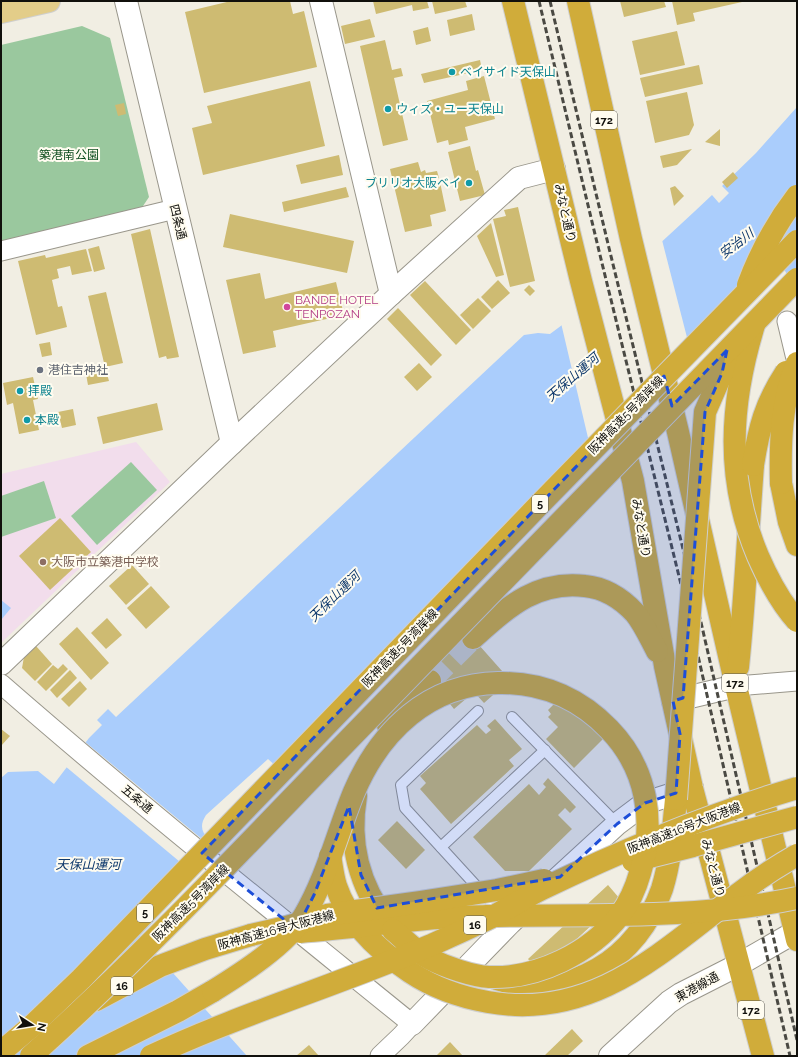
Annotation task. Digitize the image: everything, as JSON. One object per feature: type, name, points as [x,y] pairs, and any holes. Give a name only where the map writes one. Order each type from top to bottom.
[{"type":"highway","name":"みなと通り","points":[[513,1],[581,281],[633,481],[665,666],[692,788],[763,1056]]},
{"type":"highway","name":"172","points":[[578,1],[631,239],[678,432],[736,686],[796,935]]},
{"type":"highway","points":[[373,746],[364,766],[358,787],[353,822],[356,856],[361,875],[378,911],[393,930],[410,945],[429,958],[471,973],[509,983],[550,985],[572,980],[590,973],[608,963],[628,946],[642,928],[653,910],[666,873],[673,832],[705,412],[722,373],[736,317],[760,256],[797,196]]},
{"type":"highway","points":[[797,232],[767,283],[748,342],[740,379],[735,413],[734,447],[736,477],[742,509],[752,541],[764,569],[777,593],[797,621]]},
{"type":"highway","name":"阪神高速5号湾岸線","points":[[1,1052],[33,1025],[81,979],[532,511],[797,241]]},
{"type":"highway","name":"阪神高速5号湾岸線","points":[[31,1056],[71,1020],[192,903],[556,525],[797,279]]},
{"type":"highway","points":[[736,686],[744,608],[746,554],[753,465],[761,422],[769,402],[784,374],[797,359]]},
{"type":"highway","points":[[797,363],[784,413],[780,453],[781,483],[785,504],[797,544]]},
{"type":"highway","points":[[473,638],[503,611],[540,590],[565,585],[589,586],[600,589],[626,604],[644,627],[665,666]]},
{"type":"highway","points":[[88,1056],[178,1011],[213,991],[243,972],[292,932],[304,916],[327,868],[355,791],[364,771],[388,735],[405,719],[423,704],[459,688],[488,683],[516,683],[547,688],[563,695],[595,716],[620,742],[629,755],[644,790],[647,810],[647,847],[638,880],[631,897],[620,914],[592,942],[563,961],[547,968],[516,975],[488,977]]},
{"type":"highway","points":[[427,684],[401,710],[373,746],[360,758],[342,790],[333,816],[330,829],[329,848],[336,886],[353,918],[369,937],[391,958],[404,968],[435,986],[455,994],[498,1004],[541,1004],[562,1001],[583,995],[617,982],[648,963],[751,884],[797,855]]},
{"type":"highway","name":"阪神高速16号大阪港線","points":[[151,1056],[204,1033],[377,968],[430,946],[490,918],[540,890],[626,850],[694,822],[797,788]]},
{"type":"highway","name":"阪神高速16号大阪港線","points":[[2,1056],[61,1019],[160,966],[205,949],[251,935],[286,928],[327,915],[497,890],[611,866],[693,846],[797,817]]},
{"type":"highway","points":[[251,935],[327,930],[428,918],[666,914],[769,904],[797,898]]},
{"type":"main road","points":[[1,12],[49,1]]},
{"type":"street","name":"四条通","points":[[126,1],[232,443]]},
{"type":"street","points":[[321,1],[391,294]]},
{"type":"street","points":[[1,664],[232,443],[391,294],[519,178],[554,168]]},
{"type":"street","points":[[1,251],[175,209]]},
{"type":"street","points":[[787,321],[797,363]]},
{"type":"street","points":[[673,701],[736,686],[797,681]]},
{"type":"street","name":"五条通","points":[[1,684],[59,735],[412,1024]]},
{"type":"street","points":[[380,1056],[510,923],[617,824],[645,803],[692,788]]},
{"type":"street","name":"東港線通","points":[[610,1056],[670,1002],[681,994],[796,935]]},
{"type":"lane","points":[[478,711],[401,785],[405,808],[510,923]]},
{"type":"lane","points":[[512,717],[617,824]]},
{"type":"lane","points":[[441,847],[545,750]]},
{"type":"highlighted area","points":[[727,350],[722,373],[705,412],[683,698],[673,701],[680,734],[676,793],[645,803],[617,824],[560,877],[377,908],[361,875],[349,806],[314,895],[299,924],[292,926],[202,853],[664,376],[672,406]]},
{"type":"shaded area","name":"大阪市立築港中学校","points":[[136,442],[170,482],[1,643],[1,474]]},
{"type":"green space","name":"築港南公園","points":[[82,26],[110,38],[149,197],[141,209],[1,242],[1,45]]},
{"type":"green space","points":[[131,462],[157,490],[97,545],[71,516]]},
{"type":"green space","points":[[44,481],[56,518],[1,537],[1,496]]},
{"type":"water","name":"天保山運河","points":[[797,107],[797,293],[778,258],[593,460],[290,779],[268,759],[206,815],[202,826],[203,831],[208,839],[221,850],[140,936],[247,1056],[1,1056],[1,778],[8,772],[38,771],[54,784],[89,738],[102,725],[97,720],[108,709],[116,717],[524,335],[538,333],[550,334],[613,284],[712,195],[719,203],[729,193],[722,186],[756,153]]},
{"type":"water","points":[[1,600],[11,608],[1,620]]},
{"type":"pier","points":[[662,240],[691,353],[593,459],[561,323],[583,308]]},
{"type":"pier","points":[[84,741],[220,854],[198,877],[65,766]]},
{"type":"building","points":[[231,1],[290,1],[293,14],[304,11],[317,67],[204,93],[185,12]]},
{"type":"building","points":[[373,1],[427,1],[429,8],[413,11],[412,5],[376,14]]},
{"type":"building","points":[[432,1],[465,1],[467,7],[435,14]]},
{"type":"building","points":[[620,1],[664,1],[666,7],[624,17]]},
{"type":"building","points":[[672,1],[742,2],[693,13],[695,21],[677,25]]},
{"type":"building","points":[[472,14],[475,30],[450,36],[447,20]]},
{"type":"building","points":[[370,19],[375,37],[345,44],[341,26]]},
{"type":"building","points":[[428,27],[431,41],[416,45],[413,31]]},
{"type":"building","points":[[677,31],[685,65],[640,75],[632,41]]},
{"type":"building","name":"ウィズ・ユー天保山","points":[[385,40],[392,70],[401,68],[403,76],[394,78],[408,140],[383,146],[360,46]]},
{"type":"building","name":"ベイサイド天保山","points":[[480,60],[482,70],[424,83],[421,74]]},
{"type":"building","points":[[699,65],[703,84],[645,97],[640,78]]},
{"type":"building","points":[[484,76],[495,119],[465,127],[468,140],[449,145],[448,140],[437,143],[427,101],[468,90],[466,81]]},
{"type":"building","points":[[310,81],[325,146],[203,175],[192,128],[212,123],[207,106]]},
{"type":"building","points":[[687,92],[694,125],[689,135],[655,143],[646,101]]},
{"type":"building","points":[[124,103],[126,114],[118,116],[115,105]]},
{"type":"building","points":[[720,129],[720,146],[705,142]]},
{"type":"building","name":"ブリリオ大阪ベイ","points":[[470,146],[476,171],[478,170],[485,195],[460,201],[448,152]]},
{"type":"building","points":[[692,149],[677,165],[663,168],[660,156]]},
{"type":"building","points":[[339,155],[343,175],[301,184],[296,165]]},
{"type":"building","points":[[418,162],[421,172],[425,170],[426,173],[437,171],[439,178],[428,181],[429,185],[440,182],[446,211],[430,215],[432,226],[405,232],[390,169]]},
{"type":"building","points":[[733,172],[738,178],[727,188],[722,182]]},
{"type":"building","points":[[675,186],[684,196],[674,206],[670,188]]},
{"type":"building","points":[[346,187],[349,197],[284,212],[282,202]]},
{"type":"building","points":[[518,207],[535,281],[510,287],[493,219],[506,216],[504,210]]},
{"type":"building","name":"BANDE HOTEL TENPOZAN","points":[[230,214],[354,241],[347,273],[223,247]]},
{"type":"building","points":[[491,223],[504,275],[496,277],[477,236]]},
{"type":"building","points":[[150,229],[179,357],[167,359],[166,356],[159,358],[131,234]]},
{"type":"building","points":[[99,246],[105,269],[94,272],[88,249]]},
{"type":"building","points":[[86,249],[92,271],[72,275],[70,266],[57,269],[59,278],[52,280],[58,307],[62,306],[67,327],[36,335],[18,261],[45,255],[46,258]]},
{"type":"building","name":"BANDE HOTEL TENPOZAN","points":[[260,273],[265,299],[336,282],[344,315],[273,331],[276,347],[243,354],[226,280]]},
{"type":"building","points":[[498,280],[510,293],[492,309],[481,297]]},
{"type":"building","points":[[425,281],[471,330],[456,345],[410,295]]},
{"type":"building","points":[[529,285],[535,291],[530,296],[524,290]]},
{"type":"building","points":[[106,292],[123,363],[105,367],[88,296]]},
{"type":"building","points":[[478,298],[491,311],[473,329],[460,315]]},
{"type":"building","points":[[398,308],[442,355],[431,366],[387,319]]},
{"type":"building","points":[[50,342],[52,355],[42,357],[39,344]]},
{"type":"building","points":[[419,363],[432,377],[417,391],[404,377]]},
{"type":"building","points":[[102,371],[107,374],[109,381],[88,385],[86,374]]},
{"type":"building","name":"拝殿","points":[[33,377],[38,399],[33,400],[39,430],[19,434],[13,403],[7,405],[3,383]]},
{"type":"building","points":[[157,403],[163,430],[103,444],[97,417]]},
{"type":"building","points":[[73,409],[76,425],[62,428],[58,412]]},
{"type":"building","points":[[60,518],[91,552],[50,590],[19,556]]},
{"type":"building","points":[[132,565],[149,584],[126,605],[109,586]]},
{"type":"building","points":[[151,586],[170,607],[146,629],[127,608]]},
{"type":"building","points":[[107,618],[122,635],[106,649],[91,633]]},
{"type":"building","points":[[77,627],[109,663],[91,680],[59,644]]},
{"type":"building","points":[[463,627],[510,680],[484,703],[474,692],[454,709],[420,667]]},
{"type":"building","points":[[36,646],[52,664],[35,681],[22,668],[24,657]]},
{"type":"building","points":[[63,664],[68,669],[46,691],[37,682],[53,665],[58,669]]},
{"type":"building","points":[[70,670],[77,678],[57,698],[50,690]]},
{"type":"building","points":[[80,681],[87,689],[69,707],[61,699]]},
{"type":"building","points":[[562,696],[603,739],[574,768],[546,739],[558,727],[548,717],[551,714],[548,710]]},
{"type":"building","points":[[495,719],[522,749],[509,760],[514,766],[451,824],[420,789],[426,783],[420,776],[477,725],[486,734],[491,730],[487,726]]},
{"type":"building","points":[[1,729],[10,736],[1,746]]},
{"type":"building","points":[[548,778],[576,807],[570,813],[565,808],[558,815],[572,829],[529,871],[505,871],[473,837],[529,784],[539,795],[546,787],[543,784]]},
{"type":"building","points":[[397,821],[425,850],[406,869],[378,840]]},
{"type":"building","points":[[608,885],[620,899],[540,973],[528,959]]},
{"type":"building","points":[[572,1029],[583,1041],[567,1056],[544,1056]]},
{"type":"building","points":[[450,1042],[463,1056],[436,1056]]},
{"type":"building","points":[[309,1045],[319,1056],[296,1056]]},
{"type":"tunnel","points":[[430,681],[473,638]]},
{"type":"railway","points":[[539,1],[690,621],[790,1056]]},
{"type":"railway","points":[[550,1],[700,618],[797,1040]]},
{"type":"place","name":"ベイサイド天保山","points":[[452,72]]},
{"type":"place","name":"ウィズ・ユー天保山","points":[[388,109]]},
{"type":"place","name":"ブリリオ大阪ベイ","points":[[469,183]]},
{"type":"place","name":"BANDE HOTEL TENPOZAN","points":[[287,307]]},
{"type":"place","name":"港住吉神社","points":[[40,370]]},
{"type":"place","name":"拝殿","points":[[20,391]]},
{"type":"place","name":"本殿","points":[[27,420]]},
{"type":"place","name":"大阪市立築港中学校","points":[[43,562]]},
{"type":"water label","name":"安治川","points":[[736,243]]}]
